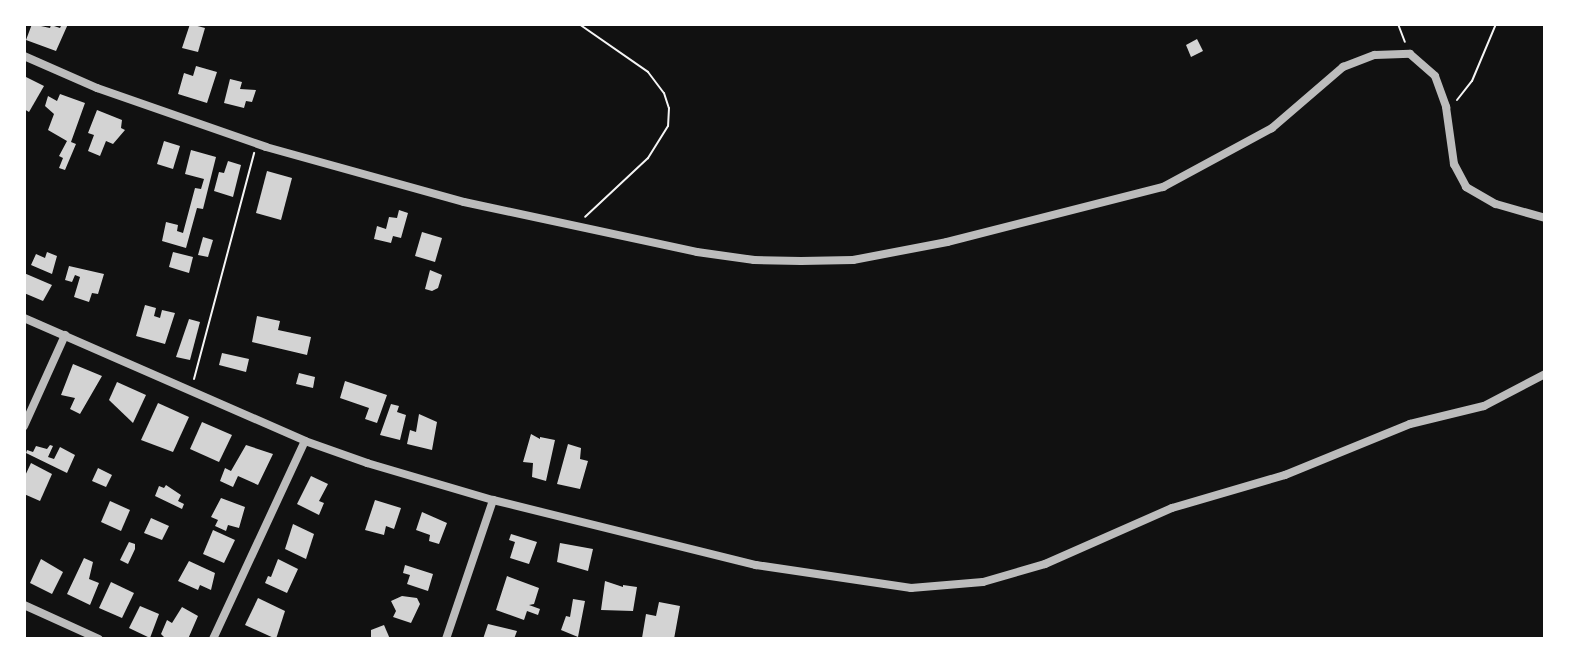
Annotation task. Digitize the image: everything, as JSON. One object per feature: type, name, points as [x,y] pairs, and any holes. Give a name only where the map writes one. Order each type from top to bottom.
[{"type":"street","points":[[24,56],[97,88],[256,144],[464,202],[697,252],[754,260],[853,260],[947,242],[1163,187],[1272,128],[1343,67],[1375,55],[1410,54],[1435,76],[1446,107],[1454,164],[1466,187],[1496,204],[1545,218]]},
{"type":"street","points":[[24,318],[305,441],[493,500],[756,565],[863,583],[938,587],[983,582],[1045,564],[1172,508],[1285,475],[1410,424],[1484,406],[1545,374]]},
{"type":"street","points":[[24,426],[65,335]]},
{"type":"street","points":[[213,639],[305,441]]},
{"type":"street","points":[[446,639],[493,500]]},
{"type":"street","points":[[24,605],[99,639]]},
{"type":"path","points":[[575,226],[648,158],[668,126],[669,108],[664,93],[648,72],[579,24]]},
{"type":"path","points":[[1398,24],[1410,54]]},
{"type":"path","points":[[1446,107],[1458,99],[1472,81],[1496,24]]},
{"type":"path","points":[[191,392],[256,144]]},
{"type":"building","points":[[32,24],[60,28],[62,24],[68,24],[56,51],[26,40]]},
{"type":"building","points":[[190,24],[205,28],[198,52],[182,48]]},
{"type":"building","points":[[1197,39],[1203,51],[1191,57],[1186,45]]},
{"type":"building","points":[[196,66],[217,72],[207,103],[178,94],[184,73],[193,76]]},
{"type":"building","points":[[24,76],[44,86],[29,112],[24,109]]},
{"type":"building","points":[[230,79],[242,82],[240,89],[256,90],[252,102],[246,101],[244,108],[224,103]]},
{"type":"building","points":[[60,94],[85,103],[71,142],[76,144],[65,170],[59,168],[63,158],[59,156],[67,141],[48,130],[54,114],[45,106],[48,96],[57,101]]},
{"type":"building","points":[[97,110],[122,120],[121,128],[125,130],[113,144],[106,141],[100,156],[88,151],[94,135],[88,133]]},
{"type":"building","points":[[164,141],[180,146],[173,169],[157,164]]},
{"type":"building","points":[[191,150],[216,157],[203,209],[197,208],[186,248],[162,241],[166,222],[178,225],[177,231],[183,233],[195,188],[201,189],[204,179],[185,174]]},
{"type":"building","points":[[228,161],[241,165],[233,197],[214,191],[219,172],[224,173]]},
{"type":"building","points":[[267,171],[292,178],[281,220],[256,213]]},
{"type":"building","points":[[399,210],[408,213],[401,238],[393,236],[391,243],[374,239],[377,226],[386,229],[389,217],[397,218]]},
{"type":"building","points":[[422,232],[442,238],[435,262],[415,256]]},
{"type":"building","points":[[203,237],[213,240],[208,257],[198,255]]},
{"type":"building","points":[[47,252],[57,256],[52,274],[31,265],[36,254],[45,258]]},
{"type":"building","points":[[173,252],[193,257],[189,273],[169,267]]},
{"type":"building","points":[[69,266],[104,274],[98,294],[92,293],[89,302],[74,297],[80,277],[75,275],[72,282],[65,280]]},
{"type":"building","points":[[430,270],[442,275],[438,288],[432,291],[425,289]]},
{"type":"building","points":[[24,273],[52,285],[43,301],[24,293]]},
{"type":"building","points":[[145,305],[156,308],[154,316],[160,318],[162,310],[175,313],[165,344],[136,336]]},
{"type":"building","points":[[257,316],[280,321],[278,330],[311,337],[307,355],[252,342]]},
{"type":"building","points":[[189,319],[200,322],[190,360],[176,357]]},
{"type":"building","points":[[222,353],[249,359],[246,372],[219,365]]},
{"type":"building","points":[[73,364],[102,376],[80,414],[70,409],[75,398],[61,395]]},
{"type":"building","points":[[299,373],[315,377],[313,388],[296,384]]},
{"type":"building","points":[[345,381],[387,395],[377,423],[365,419],[369,408],[340,398]]},
{"type":"building","points":[[117,382],[146,395],[133,423],[109,400]]},
{"type":"building","points":[[158,403],[189,417],[173,452],[141,440]]},
{"type":"building","points":[[391,404],[399,406],[397,412],[406,415],[400,440],[380,435]]},
{"type":"building","points":[[419,414],[437,422],[432,450],[407,444],[410,430],[416,432]]},
{"type":"building","points":[[202,422],[232,435],[219,462],[190,449]]},
{"type":"building","points":[[531,434],[540,439],[555,440],[546,481],[532,477],[533,463],[523,462]]},
{"type":"building","points":[[568,444],[581,448],[580,459],[588,461],[580,489],[557,484]]},
{"type":"building","points":[[246,445],[273,454],[258,485],[238,476],[233,487],[220,481],[225,468],[231,471]]},
{"type":"building","points":[[36,446],[47,449],[53,446],[48,457],[54,459],[60,447],[75,455],[67,473],[26,453],[27,450],[33,452]]},
{"type":"building","points":[[31,463],[52,474],[40,501],[24,494],[24,478]]},
{"type":"building","points":[[98,468],[112,475],[106,487],[92,481]]},
{"type":"building","points":[[311,476],[328,484],[319,501],[324,503],[319,515],[297,504]]},
{"type":"building","points":[[166,485],[181,495],[178,501],[184,504],[182,509],[155,496],[159,486],[164,488]]},
{"type":"building","points":[[221,498],[245,507],[239,528],[228,525],[226,531],[215,526],[218,520],[211,517]]},
{"type":"building","points":[[375,500],[401,508],[394,529],[386,526],[384,535],[365,530]]},
{"type":"building","points":[[110,501],[130,510],[121,531],[101,522]]},
{"type":"building","points":[[422,512],[447,523],[439,544],[429,541],[430,535],[416,530]]},
{"type":"building","points":[[151,518],[169,526],[162,540],[144,533]]},
{"type":"building","points":[[293,524],[314,534],[306,559],[285,549]]},
{"type":"building","points":[[213,530],[235,540],[224,563],[203,554]]},
{"type":"building","points":[[511,534],[537,542],[529,564],[510,558],[515,542],[509,540]]},
{"type":"building","points":[[129,542],[135,544],[135,549],[128,564],[120,560]]},
{"type":"building","points":[[560,543],[593,549],[588,571],[557,562]]},
{"type":"building","points":[[84,558],[93,562],[89,579],[99,583],[90,605],[67,594]]},
{"type":"building","points":[[41,559],[63,572],[52,594],[30,583]]},
{"type":"building","points":[[278,559],[298,569],[287,593],[265,583],[268,576],[271,577]]},
{"type":"building","points":[[189,561],[215,573],[211,590],[200,585],[198,590],[178,581]]},
{"type":"building","points":[[405,565],[433,574],[428,591],[407,584],[410,575],[403,573]]},
{"type":"building","points":[[507,576],[539,588],[534,604],[529,605],[540,609],[538,615],[527,611],[524,620],[496,610]]},
{"type":"building","points":[[605,581],[623,587],[637,587],[633,611],[601,610]]},
{"type":"building","points":[[111,582],[134,593],[122,618],[99,608]]},
{"type":"building","points":[[402,596],[417,598],[420,604],[411,623],[393,617],[396,611],[391,601]]},
{"type":"building","points":[[258,598],[285,611],[276,639],[245,625]]},
{"type":"building","points":[[573,599],[585,601],[578,637],[561,630],[566,616],[570,617]]},
{"type":"building","points":[[659,602],[680,606],[674,639],[642,638],[646,614],[656,616]]},
{"type":"building","points":[[140,606],[159,614],[150,638],[129,628]]},
{"type":"building","points":[[182,607],[198,616],[188,639],[166,639],[161,634],[167,620],[172,623]]},
{"type":"building","points":[[488,624],[517,631],[514,639],[483,639]]},
{"type":"building","points":[[384,625],[390,639],[371,639],[371,630]]}]
